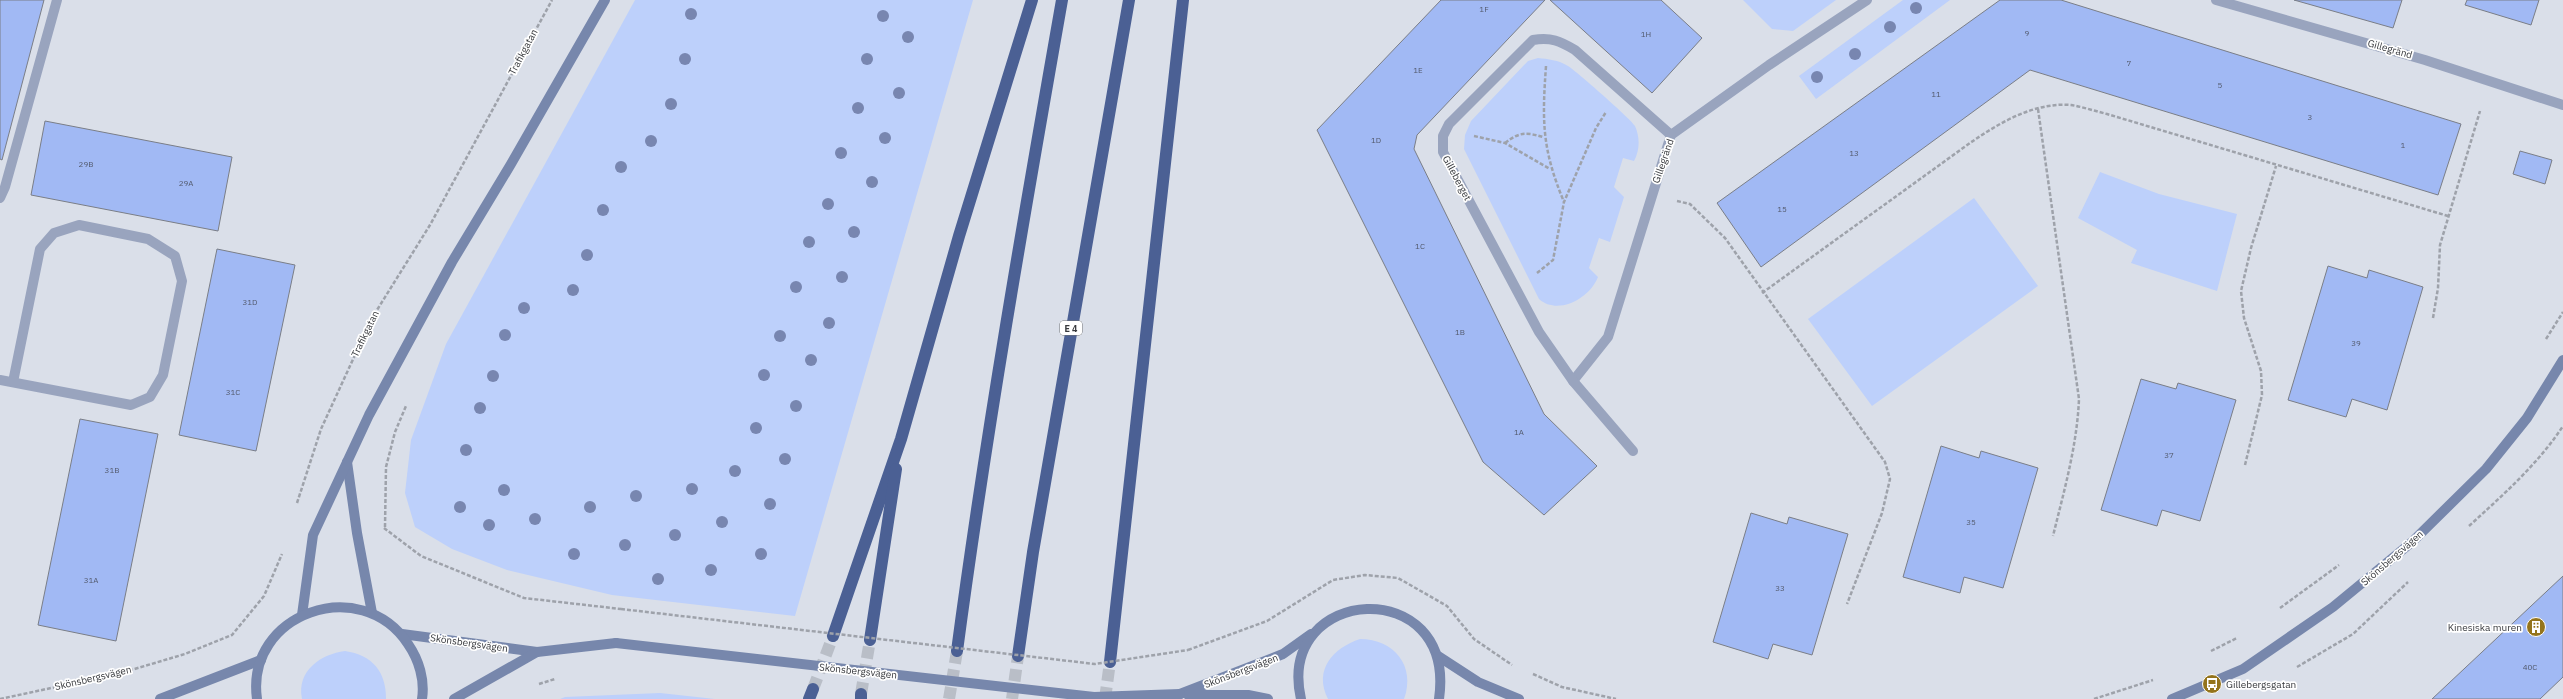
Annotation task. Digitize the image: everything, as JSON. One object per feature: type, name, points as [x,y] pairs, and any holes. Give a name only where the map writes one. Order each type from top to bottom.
[{"type":"highway","points":[[832,636],[901,438],[959,236],[1032,0]]},
{"type":"highway","points":[[957,650],[982,477],[1062,0]]},
{"type":"highway","name":"E 4","points":[[1018,656],[1033,552],[1129,0]]},
{"type":"highway","points":[[1110,662],[1183,0]]},
{"type":"highway","points":[[870,640],[901,438]]},
{"type":"main road","points":[[302,615],[313,535],[347,462],[405,346],[605,0]]},
{"type":"main road","name":"Skönsbergsvägen","points":[[2172,699],[2243,669],[2333,607],[2412,542],[2486,469],[2527,418],[2563,360]]},
{"type":"main road","points":[[347,462],[357,533],[372,614]]},
{"type":"main road","points":[[256,699],[255,687],[261,660],[271,642],[285,626],[302,615],[325,608],[349,607],[372,614],[388,622],[402,634],[414,653],[422,674],[422,699]]},
{"type":"main road","name":"Skönsbergsvägen","points":[[1180,694],[1283,654],[1332,618],[1351,610],[1378,608],[1394,611],[1421,629],[1431,641],[1438,656]]},
{"type":"main road","points":[[1301,699],[1298,685],[1299,664],[1306,644],[1319,628]]},
{"type":"main road","name":"Skönsbergsvägen","points":[[402,634],[537,652],[616,643],[1094,697],[1180,694],[1248,695],[1268,699]]},
{"type":"main road","name":"Skönsbergsvägen","points":[[454,699],[537,652]]},
{"type":"main road","points":[[1438,656],[1442,679],[1439,699]]},
{"type":"main road","points":[[1438,656],[1478,682],[1520,699]]},
{"type":"main road","points":[[160,699],[261,660]]},
{"type":"street","points":[[0,198],[57,0]]},
{"type":"street","name":"Gillegränd","points":[[1573,381],[1608,337],[1671,135],[1769,65],[1867,0]]},
{"type":"street","name":"Gillegränd","points":[[2216,0],[2425,60],[2563,104]]},
{"type":"street","points":[[1443,136],[1449,124],[1533,40],[1548,38],[1560,40],[1575,50],[1671,135]]},
{"type":"street","name":"Gilleberget","points":[[1443,136],[1444,152],[1538,332],[1573,381],[1633,451]]},
{"type":"street","points":[[0,380],[131,405],[150,397],[163,375],[182,281],[175,256],[148,239],[94,228],[78,226],[54,233],[40,249],[13,382]]},
{"type":"path","name":"Trafikgatan","points":[[296,507],[321,429],[372,318],[430,224],[552,0]]},
{"type":"path","points":[[1548,38],[1543,137],[1550,169],[1564,202]]},
{"type":"path","points":[[1514,286],[1546,267],[1553,260],[1564,202],[1596,128],[1620,90]]},
{"type":"path","points":[[1762,293],[1977,138],[2003,121],[2038,109],[2070,105],[2107,114],[2276,166],[2448,216]]},
{"type":"path","points":[[2038,109],[2079,400],[2079,418],[2068,479],[2053,536]]},
{"type":"path","points":[[2433,318],[2438,288],[2440,245],[2480,111]]},
{"type":"path","points":[[1505,143],[1516,135],[1531,134],[1543,137]]},
{"type":"path","points":[[1443,136],[1472,135],[1505,143],[1550,169]]},
{"type":"path","points":[[2245,465],[2262,395],[2261,371],[2244,318],[2241,291],[2251,248],[2276,166]]},
{"type":"path","points":[[1700,214],[1725,238],[1762,293],[1885,462],[1890,479],[1882,513],[1847,604]]},
{"type":"path","points":[[2544,342],[2563,312]]},
{"type":"path","points":[[357,533],[384,528],[421,556],[524,598],[1095,664],[1188,650]]},
{"type":"path","name":"Skönsbergsvägen","points":[[0,699],[121,673],[185,654],[232,635],[264,596],[291,534],[313,535]]},
{"type":"path","points":[[2278,610],[2343,562]]},
{"type":"path","points":[[2206,654],[2241,636]]},
{"type":"path","points":[[534,686],[563,677]]},
{"type":"path","points":[[2094,699],[2156,679]]},
{"type":"shaded area","points":[[635,0],[973,0],[795,616],[612,595],[507,570],[452,549],[415,527],[405,493],[411,440],[446,344]]},
{"type":"shaded area","points":[[1743,0],[1836,0],[1793,31],[1772,29]]},
{"type":"shaded area","points":[[1903,0],[1950,0],[1816,99],[1799,76]]},
{"type":"shaded area","points":[[1538,58],[1557,61],[1573,69],[1632,122],[1637,130],[1638,139],[1638,148],[1634,161],[1623,158],[1614,187],[1624,197],[1610,242],[1599,238],[1589,268],[1598,277],[1594,285],[1581,298],[1564,305],[1555,306],[1547,304],[1539,299],[1464,149],[1465,135],[1471,121],[1528,61]]},
{"type":"shaded area","points":[[2100,172],[2159,194],[2237,214],[2217,291],[2131,263],[2137,250],[2078,218]]},
{"type":"shaded area","points":[[1974,198],[2038,286],[1872,406],[1808,319]]},
{"type":"shaded area","points":[[1360,639],[1372,640],[1383,644],[1392,649],[1399,657],[1407,676],[1407,687],[1404,699],[1328,699],[1324,688],[1323,679],[1324,670],[1328,662],[1334,654],[1342,648]]},
{"type":"shaded area","points":[[345,651],[363,656],[376,666],[383,680],[386,699],[302,699],[301,689],[303,680],[312,666],[327,656]]},
{"type":"shaded area","points":[[660,693],[715,699],[560,699],[565,697]]},
{"type":"building","points":[[0,0],[44,0],[2,160],[0,159]]},
{"type":"building","points":[[1441,0],[1545,0],[1417,135],[1414,149],[1544,414],[1597,466],[1544,515],[1483,462],[1317,130]]},
{"type":"building","points":[[1550,0],[1661,0],[1702,38],[1652,93]]},
{"type":"building","points":[[2000,0],[2061,0],[2461,124],[2438,195],[2030,70],[1761,267],[1717,203]]},
{"type":"building","points":[[2294,0],[2402,0],[2393,28]]},
{"type":"building","points":[[2467,0],[2539,0],[2531,25],[2465,5]]},
{"type":"building","points":[[45,121],[232,157],[218,231],[31,195]]},
{"type":"building","points":[[2520,151],[2552,160],[2545,184],[2513,174]]},
{"type":"building","points":[[217,249],[295,265],[256,451],[179,435]]},
{"type":"building","points":[[2328,266],[2367,278],[2369,270],[2423,287],[2387,410],[2352,399],[2346,417],[2288,400]]},
{"type":"building","points":[[2141,379],[2176,389],[2178,383],[2236,400],[2200,521],[2162,510],[2157,526],[2101,510]]},
{"type":"building","points":[[80,419],[158,434],[116,641],[38,625]]},
{"type":"building","points":[[1941,446],[1979,458],[1981,451],[2038,468],[2003,588],[1964,577],[1960,593],[1903,577]]},
{"type":"building","points":[[1751,513],[1787,524],[1789,517],[1848,534],[1812,655],[1773,644],[1768,659],[1713,642]]},
{"type":"building","name":"Kinesiska muren","points":[[2563,576],[2563,677],[2540,699],[2432,699]]},
{"type":"tunnel","points":[[813,689],[833,636]]},
{"type":"tunnel","points":[[861,694],[870,640]]},
{"type":"tunnel","points":[[949,699],[957,651]]},
{"type":"tunnel","points":[[1012,699],[1018,656]]},
{"type":"tunnel","points":[[1105,699],[1110,662]]},
{"type":"place","name":"Kinesiska muren","points":[[2536,627]]},
{"type":"place","name":"Gillebergsgatan","points":[[2212,684]]}]
